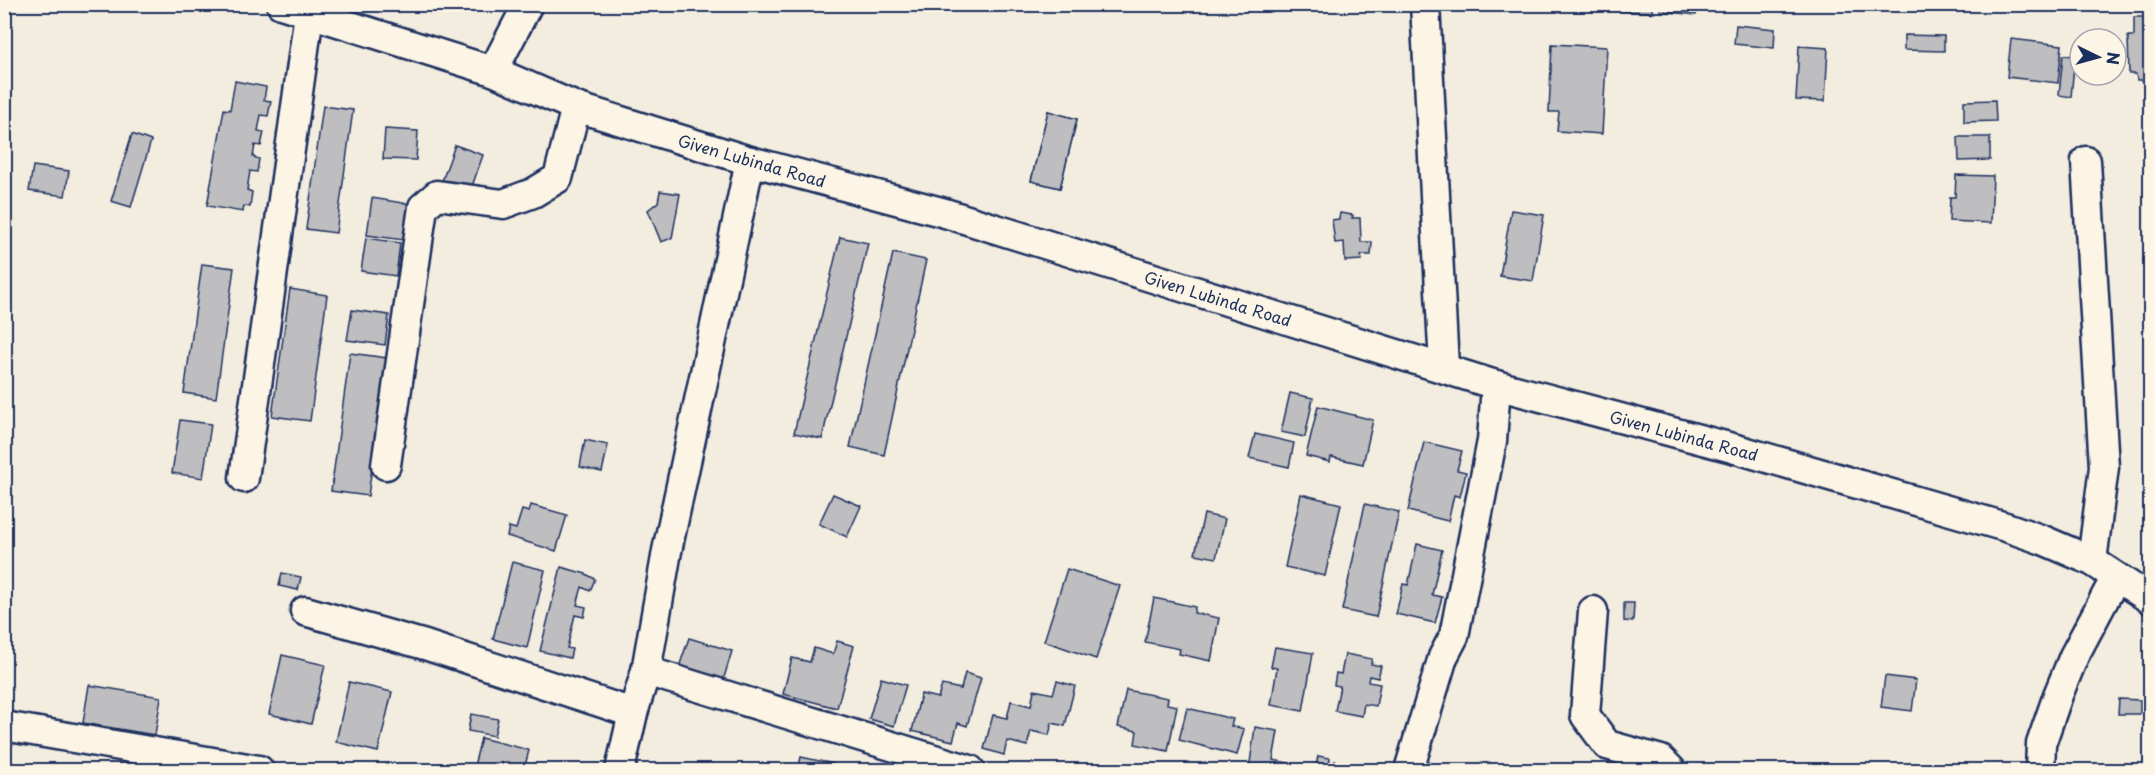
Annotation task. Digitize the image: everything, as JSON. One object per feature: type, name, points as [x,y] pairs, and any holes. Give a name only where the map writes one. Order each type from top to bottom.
[{"type":"street","name":"Given Lubinda Road","points":[[281,4],[309,14],[347,15],[494,71],[576,107],[750,161],[945,213],[1496,385],[2006,527],[2092,561],[2151,599]]},
{"type":"street","points":[[494,71],[528,4]]},
{"type":"street","points":[[1425,4],[1444,368]]},
{"type":"street","points":[[244,478],[309,14]]},
{"type":"street","points":[[386,465],[423,207],[437,195],[503,204],[533,193],[558,178],[576,107]]},
{"type":"street","points":[[620,771],[633,712],[646,671],[667,551],[750,161]]},
{"type":"street","points":[[2086,161],[2104,467],[2092,561]]},
{"type":"street","points":[[1409,771],[1443,657],[1454,636],[1492,441],[1496,385]]},
{"type":"street","points":[[2040,771],[2041,744],[2058,696],[2074,656],[2116,577]]},
{"type":"street","points":[[305,611],[425,645],[633,712]]},
{"type":"street","points":[[1593,611],[1585,715],[1607,745],[1661,760],[1671,771]]},
{"type":"street","points":[[646,671],[970,771]]},
{"type":"street","points":[[4,726],[259,771]]},
{"type":"building","points":[[1477,4],[1602,4],[1602,8],[1477,7]]},
{"type":"building","points":[[1614,4],[1652,4],[1652,12],[1614,11]]},
{"type":"building","points":[[1661,4],[1698,4],[1696,15],[1660,11]]},
{"type":"building","points":[[2134,17],[2150,17],[2150,80],[2137,80],[2136,74],[2129,74],[2128,36],[2134,36]]},
{"type":"building","points":[[1736,25],[1775,29],[1774,48],[1734,44]]},
{"type":"building","points":[[1904,35],[1944,36],[1944,51],[1904,50]]},
{"type":"building","points":[[2011,39],[2062,45],[2058,83],[2007,77]]},
{"type":"building","points":[[1552,44],[1607,47],[1602,134],[1557,131],[1559,112],[1549,112]]},
{"type":"building","points":[[1799,46],[1828,48],[1825,101],[1796,100]]},
{"type":"building","points":[[2063,55],[2068,55],[2068,87],[2072,87],[2071,97],[2059,95]]},
{"type":"building","points":[[235,81],[266,87],[264,100],[271,101],[268,116],[261,115],[258,131],[264,132],[261,146],[255,145],[253,157],[259,159],[257,172],[250,171],[247,190],[252,192],[250,207],[244,206],[243,212],[207,206],[224,109],[230,110]]},
{"type":"building","points":[[1995,100],[1996,121],[1964,122],[1964,101]]},
{"type":"building","points":[[323,106],[353,110],[336,233],[306,229]]},
{"type":"building","points":[[1048,111],[1077,119],[1060,188],[1031,181]]},
{"type":"building","points":[[1048,111],[1077,119],[1060,188],[1031,181]]},
{"type":"building","points":[[385,129],[418,131],[416,160],[383,159]]},
{"type":"building","points":[[132,134],[151,141],[131,207],[111,201]]},
{"type":"building","points":[[1958,137],[1990,137],[1990,160],[1959,161]]},
{"type":"building","points":[[455,145],[483,155],[470,192],[442,181]]},
{"type":"building","points":[[33,166],[69,171],[65,196],[29,191]]},
{"type":"building","points":[[1956,175],[1993,176],[1991,223],[1949,221],[1950,197],[1955,197]]},
{"type":"building","points":[[660,191],[680,194],[672,238],[661,242],[648,210],[658,202]]},
{"type":"building","points":[[372,198],[409,204],[404,240],[367,235]]},
{"type":"building","points":[[1511,210],[1544,215],[1533,281],[1500,276]]},
{"type":"building","points":[[1340,213],[1353,215],[1352,218],[1360,218],[1361,242],[1372,242],[1371,255],[1361,255],[1362,260],[1345,261],[1344,242],[1335,243],[1332,220],[1339,219]]},
{"type":"building","points":[[840,237],[868,243],[822,439],[794,433]]},
{"type":"building","points":[[366,238],[400,243],[396,276],[361,271]]},
{"type":"building","points":[[893,253],[926,260],[884,455],[850,447]]},
{"type":"building","points":[[202,264],[234,268],[216,398],[184,393]]},
{"type":"building","points":[[290,289],[327,295],[310,421],[272,416]]},
{"type":"building","points":[[352,310],[389,315],[385,345],[347,340]]},
{"type":"building","points":[[350,353],[387,358],[368,496],[331,491]]},
{"type":"building","points":[[1290,393],[1313,398],[1305,437],[1281,432]]},
{"type":"building","points":[[1318,406],[1373,420],[1363,464],[1331,457],[1330,462],[1306,456]]},
{"type":"building","points":[[180,420],[211,424],[203,478],[172,473]]},
{"type":"building","points":[[1255,434],[1294,443],[1289,467],[1249,458]]},
{"type":"building","points":[[585,440],[608,445],[602,472],[580,467]]},
{"type":"building","points":[[1424,442],[1462,451],[1457,470],[1466,472],[1460,497],[1454,495],[1448,521],[1408,511]]},
{"type":"building","points":[[833,494],[861,506],[847,537],[819,524]]},
{"type":"building","points":[[1301,494],[1341,504],[1325,576],[1285,567]]},
{"type":"building","points":[[1365,504],[1399,512],[1376,617],[1342,610]]},
{"type":"building","points":[[531,505],[567,515],[556,551],[507,536],[509,527],[516,529],[522,510],[529,512]]},
{"type":"building","points":[[1204,514],[1225,519],[1216,558],[1195,554]]},
{"type":"building","points":[[1417,544],[1442,550],[1432,595],[1442,597],[1435,623],[1396,614],[1403,584],[1408,585]]},
{"type":"building","points":[[512,562],[545,570],[527,648],[493,639]]},
{"type":"building","points":[[561,567],[595,579],[590,591],[582,587],[577,605],[586,607],[584,617],[575,615],[567,648],[572,649],[570,658],[540,651]]},
{"type":"building","points":[[1067,569],[1120,586],[1096,659],[1044,641]]},
{"type":"building","points":[[282,573],[301,577],[298,590],[279,586]]},
{"type":"building","points":[[1154,598],[1195,607],[1194,613],[1219,618],[1211,661],[1179,654],[1180,649],[1145,642]]},
{"type":"building","points":[[1624,603],[1634,603],[1633,622],[1624,621]]},
{"type":"building","points":[[689,638],[732,651],[723,681],[679,667]]},
{"type":"building","points":[[837,641],[854,646],[837,708],[783,694],[792,658],[810,662],[814,648],[833,654]]},
{"type":"building","points":[[1275,647],[1313,653],[1303,711],[1271,705],[1277,668],[1271,667]]},
{"type":"building","points":[[1345,654],[1372,659],[1371,664],[1381,666],[1378,678],[1369,676],[1368,682],[1380,684],[1376,706],[1364,704],[1362,716],[1335,711],[1340,686],[1334,685],[1336,673],[1341,674]]},
{"type":"building","points":[[282,655],[325,665],[311,724],[269,714]]},
{"type":"building","points":[[965,673],[981,678],[967,726],[958,723],[953,741],[912,731],[921,694],[938,698],[942,685],[961,689]]},
{"type":"building","points":[[1885,676],[1916,680],[1912,711],[1881,707]]},
{"type":"building","points":[[881,678],[906,685],[894,726],[869,719]]},
{"type":"building","points":[[1057,681],[1075,686],[1065,726],[1052,723],[1049,735],[1031,731],[1027,746],[1007,741],[1004,755],[984,749],[993,715],[1007,718],[1011,701],[1031,706],[1034,690],[1053,694]]},
{"type":"building","points":[[349,682],[392,692],[378,752],[336,742]]},
{"type":"building","points":[[89,685],[161,697],[155,735],[83,723]]},
{"type":"building","points":[[1126,690],[1168,698],[1167,704],[1177,706],[1168,751],[1135,744],[1137,731],[1118,727]]},
{"type":"building","points":[[2119,699],[2140,700],[2140,714],[2118,714]]},
{"type":"building","points":[[1187,708],[1233,719],[1231,726],[1244,729],[1237,755],[1179,740]]},
{"type":"building","points":[[471,714],[498,719],[494,736],[468,731]]},
{"type":"building","points":[[1255,727],[1278,731],[1273,760],[1289,763],[1287,770],[1249,770]]},
{"type":"building","points":[[481,738],[529,750],[524,770],[473,770]]},
{"type":"building","points":[[4,753],[10,754],[7,770],[4,770]]},
{"type":"building","points":[[1318,756],[1330,758],[1329,768],[1316,766]]},
{"type":"building","points":[[801,757],[834,764],[833,770],[798,770]]},
{"type":"building","points":[[1335,761],[1355,765],[1354,770],[1333,770]]}]
